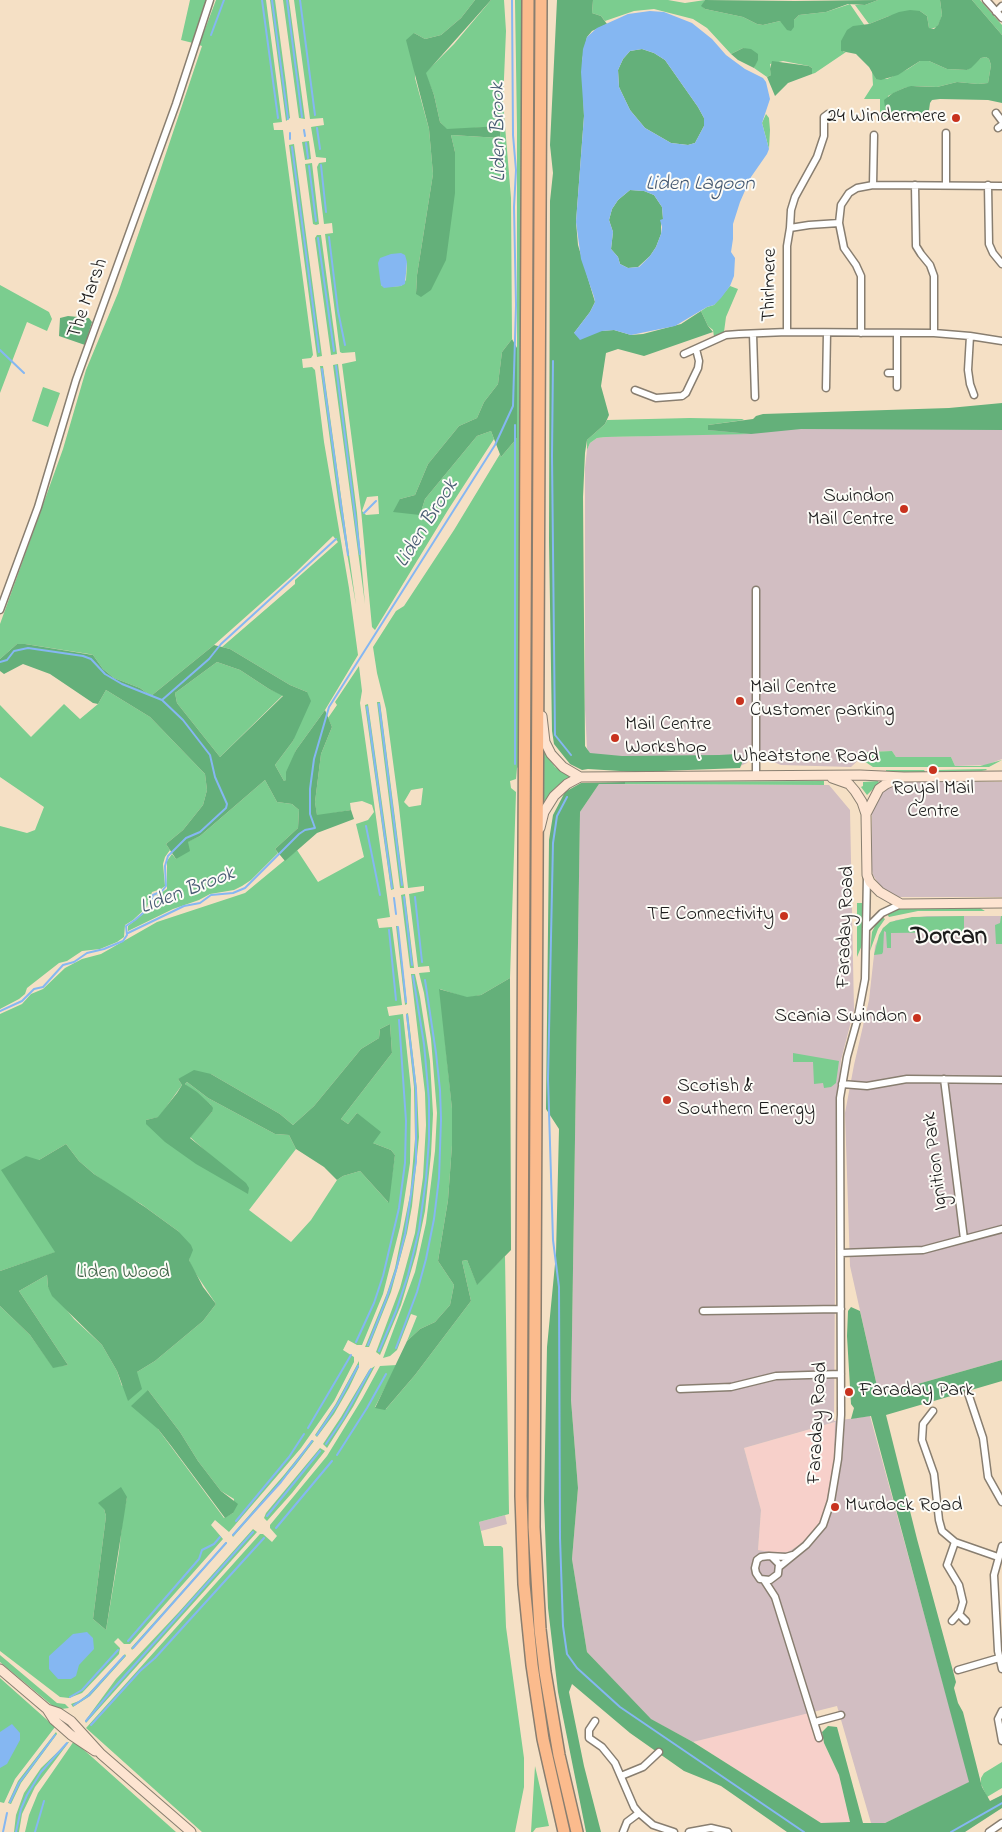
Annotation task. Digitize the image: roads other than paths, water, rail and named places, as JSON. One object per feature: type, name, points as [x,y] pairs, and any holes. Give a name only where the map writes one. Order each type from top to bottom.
[{"type":"highway","points":[[528,0],[521,1496],[524,1584],[532,1665],[543,1739],[564,1832]]},
{"type":"highway","points":[[541,0],[534,1465],[536,1571],[540,1629],[550,1704],[559,1755],[577,1832]]},
{"type":"main road","points":[[536,840],[544,812],[552,799],[563,787],[580,777],[560,765],[548,749],[545,742],[537,685]]},
{"type":"main road","name":"Wheatstone Road","points":[[580,777],[860,774],[904,777],[1002,776]]},
{"type":"main road","name":"Faraday Road","points":[[822,775],[842,781],[852,787],[859,796],[866,814],[867,875]]},
{"type":"main road","name":"Faraday Road","points":[[866,814],[879,789],[904,777]]},
{"type":"main road","points":[[867,875],[870,882],[880,892],[901,904],[1002,903]]},
{"type":"main road","points":[[0,1669],[48,1709],[59,1713],[74,1724],[101,1754],[191,1832]]},
{"type":"main road","points":[[48,1709],[54,1720],[67,1732],[101,1754]]},
{"type":"main road","points":[[67,1732],[74,1724]]},
{"type":"street","name":"The Marsh","points":[[0,610],[38,507],[76,380],[176,104],[210,0]]},
{"type":"street","points":[[986,0],[1002,18]]},
{"type":"street","points":[[996,12],[1002,6]]},
{"type":"street","points":[[996,113],[1002,121]]},
{"type":"street","points":[[790,228],[791,210],[795,197],[817,157],[824,136],[824,117],[828,114]]},
{"type":"street","points":[[946,133],[946,185]]},
{"type":"street","points":[[873,185],[874,135]]},
{"type":"street","points":[[861,333],[861,276],[844,248],[839,223],[841,205],[845,197],[857,188],[873,185],[1002,186]]},
{"type":"street","points":[[915,185],[916,246],[930,265],[934,276],[934,333]]},
{"type":"street","points":[[988,185],[989,244],[991,250],[1002,264]]},
{"type":"street","name":"Thirlmere","points":[[787,332],[790,228],[809,224],[839,223]]},
{"type":"street","points":[[684,354],[726,335],[787,332],[934,333],[1002,340]]},
{"type":"street","points":[[826,388],[827,333]]},
{"type":"street","points":[[753,334],[755,397]]},
{"type":"street","points":[[897,334],[897,387]]},
{"type":"street","points":[[970,336],[968,367],[970,384],[974,395]]},
{"type":"street","points":[[635,390],[656,398],[682,396],[686,393],[698,368],[699,361],[696,350]]},
{"type":"street","points":[[888,373],[897,373]]},
{"type":"street","points":[[756,590],[756,775]]},
{"type":"street","name":"Faraday Road","points":[[780,1568],[814,1537],[825,1520],[832,1502],[840,1444],[840,1118],[842,1084],[864,989],[867,875]]},
{"type":"street","points":[[866,929],[882,913],[901,904]]},
{"type":"street","points":[[842,1084],[867,1086],[901,1079],[1002,1080]]},
{"type":"street","name":"Ignition Park","points":[[944,1079],[964,1239]]},
{"type":"street","points":[[841,1253],[916,1251],[1002,1229]]},
{"type":"street","points":[[703,1311],[840,1309]]},
{"type":"street","points":[[680,1389],[731,1387],[776,1376],[841,1374]]},
{"type":"street","points":[[968,1393],[983,1438],[988,1477],[1002,1502]]},
{"type":"street","points":[[933,1411],[927,1418],[922,1430],[922,1440],[934,1474],[940,1526],[945,1536],[955,1542],[998,1557]]},
{"type":"street","points":[[921,1413],[927,1418]]},
{"type":"street","points":[[952,1621],[958,1614],[963,1602],[962,1590],[947,1563],[955,1542]]},
{"type":"street","points":[[1002,1546],[994,1575],[999,1658],[1002,1669]]},
{"type":"street","points":[[776,1577],[770,1580],[760,1579],[756,1573],[755,1564],[761,1558],[794,1554]]},
{"type":"street","points":[[772,1557],[777,1561],[780,1568],[776,1577],[775,1597]]},
{"type":"street","points":[[764,1580],[775,1597],[819,1738]]},
{"type":"street","points":[[958,1614],[966,1621]]},
{"type":"street","points":[[958,1670],[999,1658]]},
{"type":"street","points":[[1002,1711],[998,1719],[1002,1741]]},
{"type":"street","points":[[815,1722],[841,1715]]},
{"type":"street","points":[[595,1721],[589,1730],[589,1738],[609,1754],[621,1776],[626,1792],[639,1813],[653,1825],[674,1832]]},
{"type":"street","points":[[621,1776],[643,1768],[659,1752]]},
{"type":"street","points":[[623,1832],[627,1822],[639,1813]]},
{"type":"street","points":[[989,1832],[1002,1823]]},
{"type":"street","points":[[691,1832],[711,1828],[728,1832]]},
{"type":"water","name":"Liden Lagoon","points":[[650,11],[664,12],[692,23],[712,39],[726,55],[745,69],[763,78],[766,82],[770,99],[762,123],[769,149],[751,177],[740,202],[733,224],[731,252],[735,258],[734,276],[730,286],[721,298],[714,305],[707,307],[675,326],[631,335],[614,330],[602,331],[580,340],[574,333],[595,302],[581,259],[576,222],[584,116],[581,72],[583,49],[587,37],[597,28],[628,14]],"holes":[[[642,49],[654,53],[665,60],[698,107],[704,118],[704,126],[695,143],[688,145],[671,143],[645,128],[630,110],[619,87],[618,70],[623,59],[630,51]],[[630,190],[644,191],[654,195],[662,207],[663,219],[660,220],[661,234],[650,256],[639,267],[628,268],[620,264],[618,257],[611,249],[613,232],[609,220],[612,209],[618,200]]]},
{"type":"water","points":[[401,253],[405,255],[407,262],[405,284],[384,288],[381,285],[380,279],[378,263],[380,258]]},
{"type":"water","points":[[87,1632],[93,1638],[94,1649],[79,1665],[76,1676],[71,1679],[58,1679],[49,1669],[49,1656],[73,1634]]},
{"type":"water","points":[[12,1724],[20,1733],[20,1740],[7,1764],[0,1768],[0,1732]]},
{"type":"waterway","points":[[211,35],[224,0]]},
{"type":"waterway","points":[[262,0],[278,118]]},
{"type":"waterway","points":[[272,0],[288,119]]},
{"type":"waterway","points":[[287,0],[302,117]]},
{"type":"waterway","points":[[300,0],[315,115]]},
{"type":"waterway","name":"Liden Brook","points":[[128,933],[184,906],[200,903],[211,895],[233,893],[245,888],[299,834],[305,830],[315,828],[310,814],[310,789],[314,759],[329,707],[495,445],[513,406],[516,305],[514,207],[516,170],[513,135],[512,0]]},
{"type":"waterway","points":[[317,128],[320,149]]},
{"type":"waterway","points":[[304,130],[305,136]]},
{"type":"waterway","points":[[290,133],[290,139]]},
{"type":"waterway","points":[[306,143],[308,158]]},
{"type":"waterway","points":[[292,147],[319,352]]},
{"type":"waterway","points":[[321,165],[326,212]]},
{"type":"waterway","points":[[309,166],[316,221]]},
{"type":"waterway","points":[[329,237],[338,311],[345,345]]},
{"type":"waterway","points":[[318,238],[334,351]]},
{"type":"waterway","points":[[0,350],[24,373]]},
{"type":"waterway","points":[[553,361],[552,456],[555,735],[571,755]]},
{"type":"waterway","points":[[336,366],[360,554]]},
{"type":"waterway","points":[[322,369],[348,555]]},
{"type":"waterway","points":[[515,425],[515,764]]},
{"type":"waterway","points":[[364,513],[376,501]]},
{"type":"waterway","points":[[162,700],[209,659],[221,644],[336,539]]},
{"type":"waterway","name":"Liden Brook","points":[[0,662],[7,660],[14,651],[28,648],[83,656],[91,659],[105,674],[122,684],[162,700],[183,720],[210,755],[215,777],[227,804],[226,808],[200,832],[186,838],[168,856],[165,866],[166,886],[162,891],[153,895],[150,907],[126,926],[127,935],[123,941],[104,949],[87,953],[74,962],[63,965],[43,987],[34,989],[22,1001],[0,1011]]},
{"type":"waterway","points":[[379,704],[402,885]]},
{"type":"waterway","points":[[367,707],[392,888]]},
{"type":"waterway","points":[[567,797],[557,816],[553,843],[548,1079],[553,1240],[559,1287],[560,1538],[563,1626],[567,1654],[577,1668],[620,1707],[804,1832]]},
{"type":"waterway","points":[[366,826],[380,895]]},
{"type":"waterway","points":[[404,897],[412,965]]},
{"type":"waterway","points":[[415,897],[422,962]]},
{"type":"waterway","points":[[394,898],[396,914]]},
{"type":"waterway","points":[[398,927],[406,1002]]},
{"type":"waterway","points":[[389,930],[396,1000]]},
{"type":"waterway","points":[[379,1351],[396,1311],[408,1275],[419,1230],[426,1179],[429,1140],[429,1100],[424,1044],[413,976]]},
{"type":"waterway","points":[[396,1348],[417,1292],[426,1259],[434,1219],[439,1178],[440,1090],[425,980]]},
{"type":"waterway","points":[[368,1345],[396,1270],[405,1234],[416,1161],[416,1090],[407,1015]]},
{"type":"waterway","points":[[356,1342],[374,1303],[383,1276],[399,1208],[405,1163],[406,1121],[399,1020]]},
{"type":"waterway","points":[[308,1428],[351,1355]]},
{"type":"waterway","points":[[317,1435],[337,1405],[358,1366]]},
{"type":"waterway","points":[[326,1444],[343,1419],[371,1369]]},
{"type":"waterway","points":[[337,1455],[386,1374]]},
{"type":"waterway","points":[[236,1521],[289,1457],[304,1434]]},
{"type":"waterway","points":[[233,1535],[281,1482],[312,1441]]},
{"type":"waterway","points":[[267,1516],[320,1451]]},
{"type":"waterway","points":[[276,1528],[332,1461]]},
{"type":"waterway","points":[[86,1721],[253,1532]]},
{"type":"waterway","points":[[128,1641],[199,1559],[202,1550],[214,1544],[220,1537]]},
{"type":"waterway","points":[[91,1725],[264,1538]]},
{"type":"waterway","points":[[133,1648],[226,1543]]},
{"type":"waterway","points":[[70,1697],[82,1690],[118,1650]]},
{"type":"waterway","points":[[74,1705],[88,1696],[124,1656]]},
{"type":"waterway","points":[[10,1802],[19,1783],[55,1735]]},
{"type":"waterway","points":[[16,1832],[21,1809],[27,1795],[41,1772],[67,1743]]},
{"type":"waterway","points":[[35,1832],[44,1801]]},
{"type":"waterway","points":[[951,1832],[1002,1803]]},
{"type":"waterway","points":[[3,1832],[7,1813]]},
{"type":"place","name":"24 Windermere","points":[[956,118]]},
{"type":"place","name":"Swindon Mail Centre","points":[[904,509]]},
{"type":"place","name":"Mail Centre Customer parking","points":[[740,701]]},
{"type":"place","name":"Mail Centre Workshop","points":[[615,738]]},
{"type":"place","name":"Royal Mail Centre","points":[[933,770]]},
{"type":"place","name":"TE Connectivity","points":[[784,916]]},
{"type":"place","name":"Scania Swindon","points":[[917,1018]]},
{"type":"place","name":"Scotish & Southern Energy","points":[[667,1100]]},
{"type":"place","name":"Faraday Park","points":[[849,1392]]},
{"type":"place","name":"Murdock Road","points":[[835,1507]]},
{"type":"district","name":"Dorcan","points":[[949,939]]},
{"type":"park label","name":"Liden Wood","points":[[123,1274]]}]
